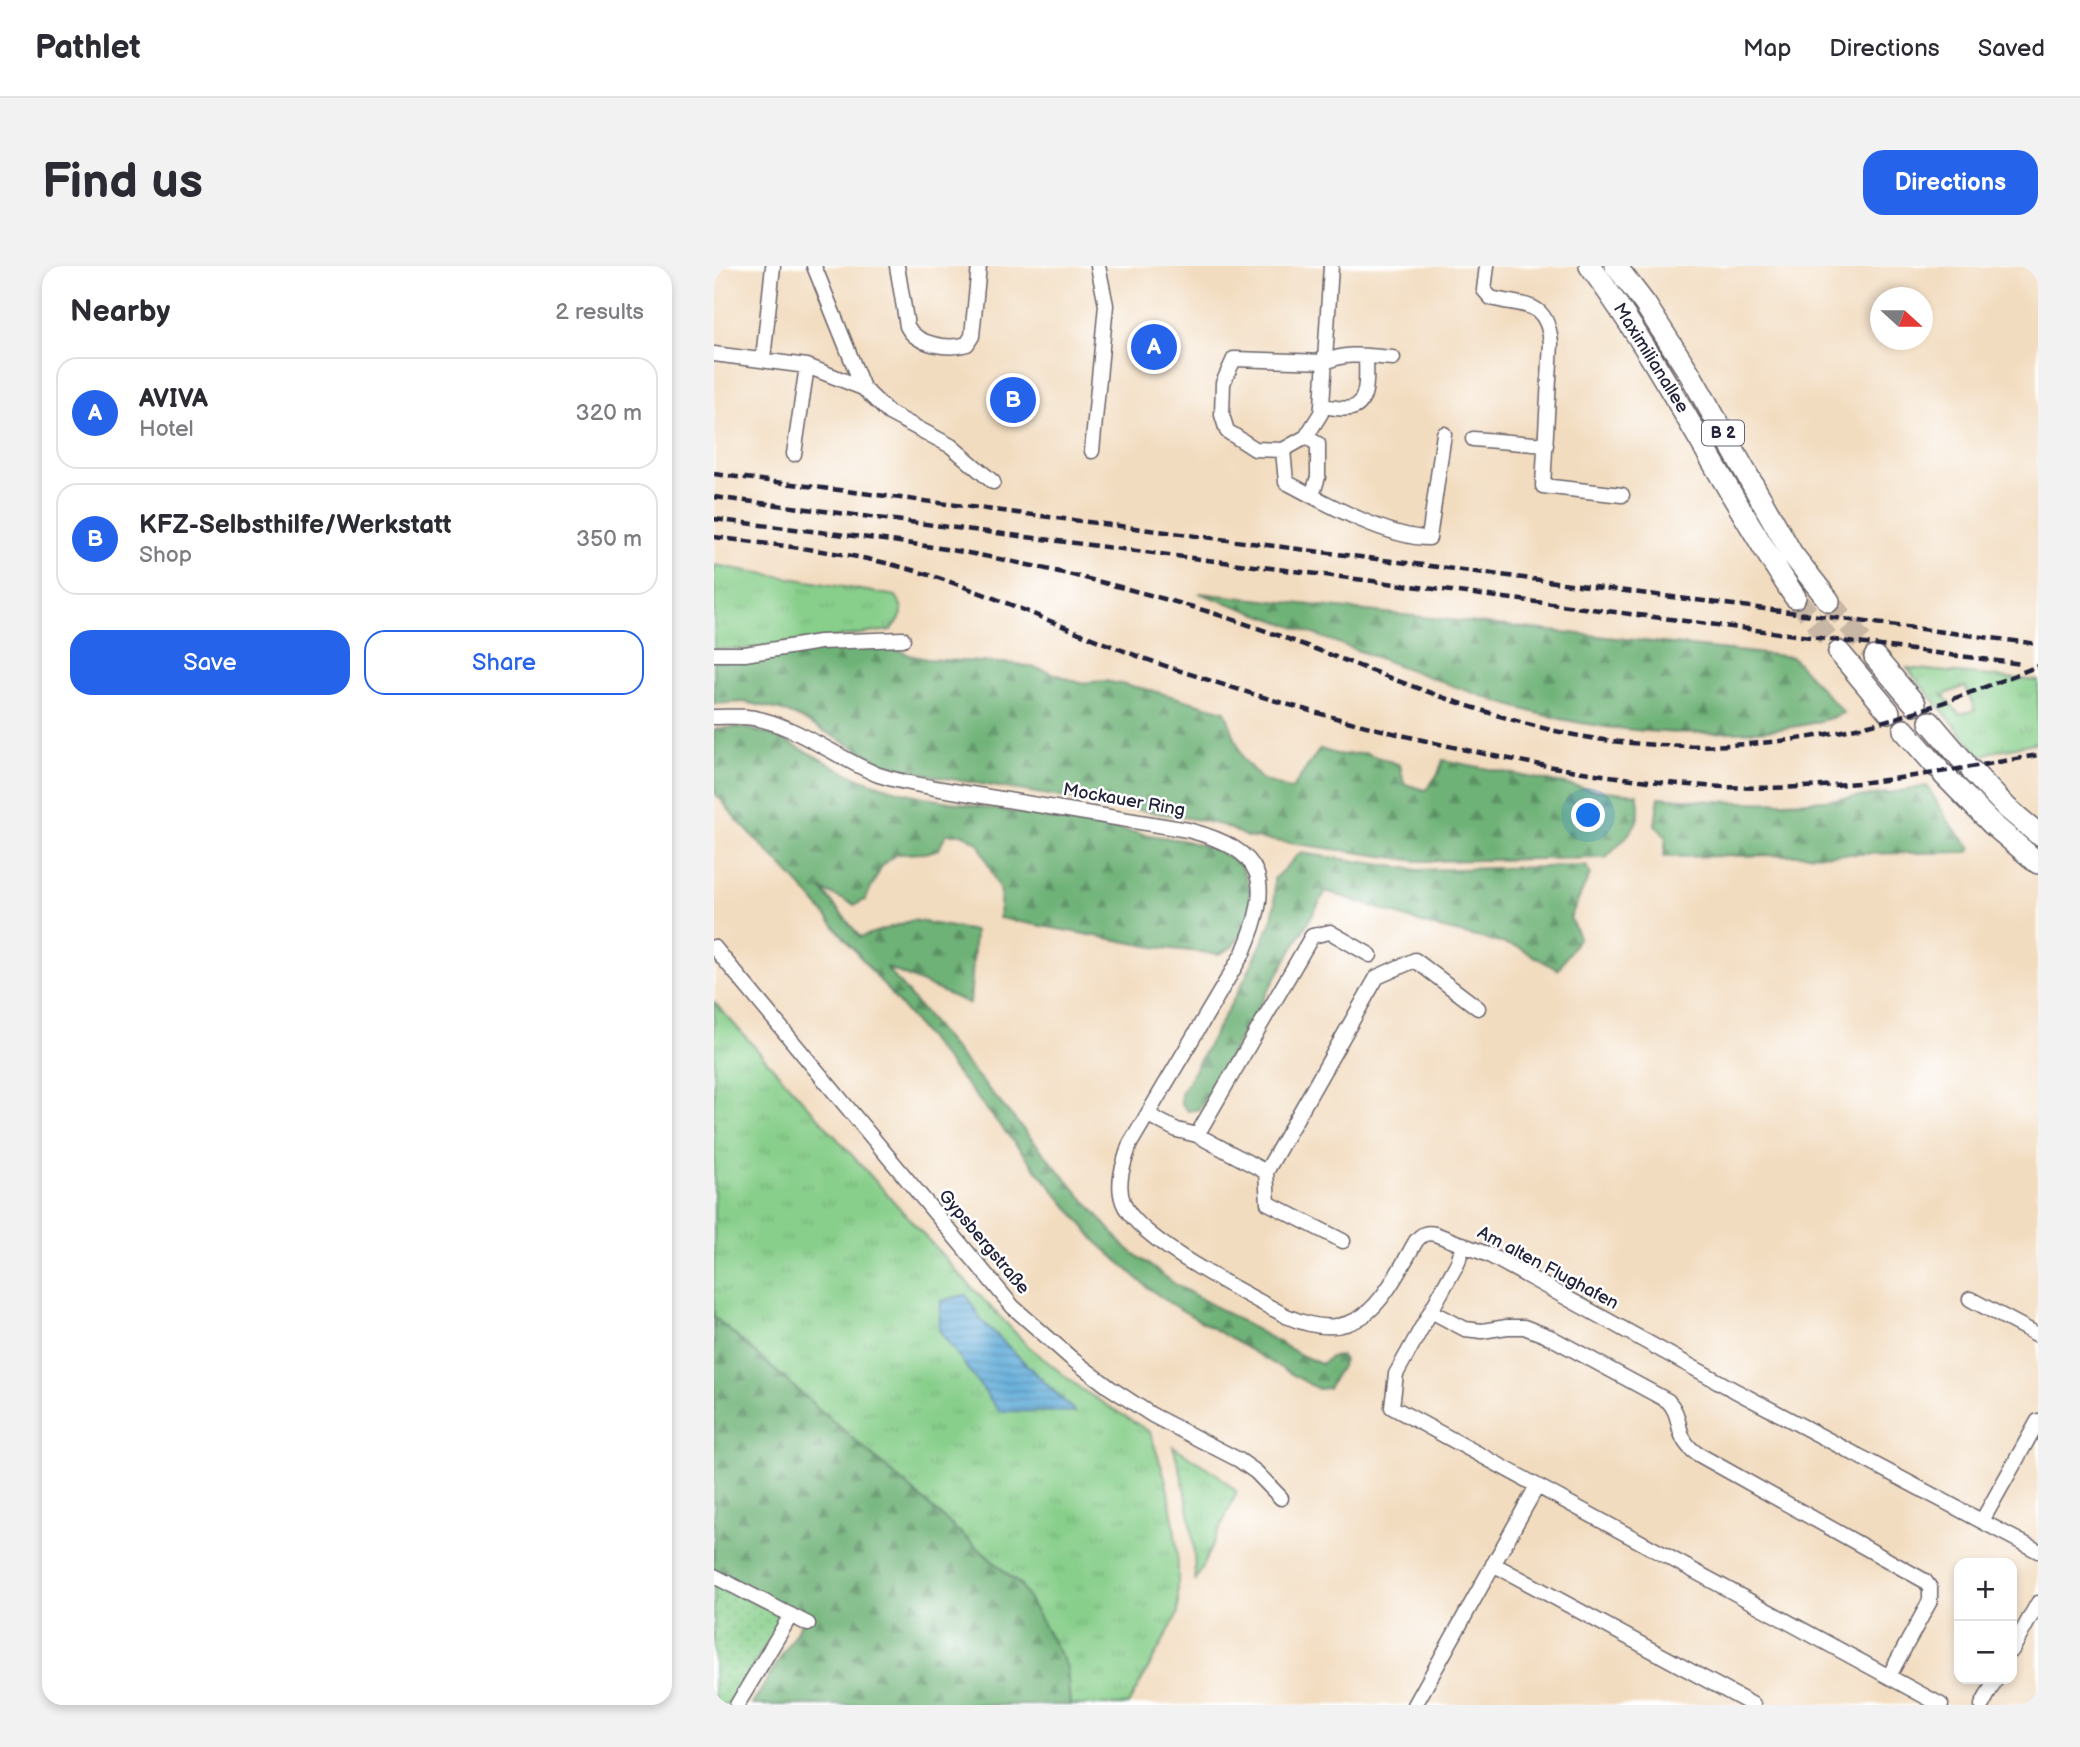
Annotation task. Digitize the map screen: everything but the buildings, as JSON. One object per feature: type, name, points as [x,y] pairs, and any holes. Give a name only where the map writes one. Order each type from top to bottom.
[{"type":"highway","name":"Maximilianallee","points":[[1590,266],[1626,315],[1658,366],[1771,561],[1795,597]]},
{"type":"highway","name":"B 2","points":[[1616,266],[1645,304],[1690,374],[1791,554],[1829,601]]},
{"type":"highway","points":[[1839,652],[1889,712]]},
{"type":"highway","points":[[1875,657],[1915,704]]},
{"type":"highway","points":[[1930,722],[2007,808],[2038,834]]},
{"type":"highway","points":[[1904,730],[1992,824],[2038,863]]},
{"type":"street","points":[[763,359],[773,266]]},
{"type":"street","points":[[814,266],[863,388]]},
{"type":"street","points":[[897,266],[907,326],[911,334],[926,343],[961,346],[967,344],[972,337],[979,266]]},
{"type":"street","points":[[1092,451],[1106,305],[1098,266]]},
{"type":"street","points":[[1331,266],[1326,362],[1321,413],[1306,437],[1283,450],[1255,449],[1227,431],[1222,415],[1223,383],[1234,359],[1326,362],[1336,357],[1393,358]]},
{"type":"street","points":[[1487,266],[1484,290],[1491,298],[1533,305],[1550,327],[1543,486],[1622,495]]},
{"type":"street","points":[[714,354],[807,366],[863,388],[889,413],[951,446],[993,482]]},
{"type":"street","points":[[1322,406],[1346,409],[1360,405],[1364,396],[1366,356]]},
{"type":"street","points":[[794,454],[807,366]]},
{"type":"street","points":[[1283,450],[1286,482],[1343,512],[1412,538],[1429,538],[1444,434]]},
{"type":"street","points":[[1306,437],[1318,444],[1318,477],[1312,496]]},
{"type":"street","points":[[1474,439],[1546,445]]},
{"type":"street","points":[[714,654],[745,654],[820,642],[903,639]]},
{"type":"street","name":"Mockauer Ring","points":[[714,718],[750,718],[779,725],[848,761],[895,780],[935,789],[1188,830],[1217,837],[1240,852],[1255,871],[1259,883],[1260,903],[1255,925],[1243,953],[1148,1115]]},
{"type":"street","points":[[1197,1135],[1312,936],[1331,932],[1370,956]]},
{"type":"street","name":"Gypsbergstraße","points":[[714,947],[1013,1307],[1072,1359],[1109,1387],[1152,1415],[1239,1460],[1256,1472],[1282,1498]]},
{"type":"street","points":[[1343,1241],[1268,1203],[1266,1171],[1377,978],[1415,960],[1478,1008]]},
{"type":"street","points":[[1148,1115],[1177,1130],[1197,1135],[1266,1171]]},
{"type":"street","name":"Am alten Flughafen","points":[[1148,1115],[1130,1144],[1122,1168],[1122,1202],[1131,1217],[1165,1247],[1286,1316],[1307,1325],[1327,1328],[1362,1317],[1377,1305],[1421,1235],[1436,1234],[1489,1255],[1732,1389],[2038,1551]]},
{"type":"street","points":[[1463,1244],[1458,1262],[1395,1374],[1392,1407],[1941,1705]]},
{"type":"street","points":[[1969,1299],[2038,1335]]},
{"type":"street","points":[[1430,1311],[1465,1329],[1482,1331],[1524,1327],[1550,1337],[1609,1369],[1672,1405],[1683,1440],[1696,1453],[1925,1581],[1930,1588],[1930,1601],[1889,1676]]},
{"type":"street","points":[[1983,1521],[2038,1421]]},
{"type":"street","points":[[1415,1705],[1537,1486]]},
{"type":"street","points":[[1493,1564],[1753,1705]]},
{"type":"street","points":[[714,1576],[808,1624]]},
{"type":"street","points":[[2017,1641],[2038,1603]]},
{"type":"street","points":[[737,1705],[791,1615]]},
{"type":"street","points":[[1982,1705],[1993,1684]]},
{"type":"green space","points":[[714,565],[896,596],[902,614],[891,630],[745,649],[714,649]]},
{"type":"green space","points":[[1199,593],[1792,657],[1844,713],[1788,728],[1759,731],[1677,732],[1597,726],[1545,715],[1479,695]]},
{"type":"green space","points":[[889,645],[909,655],[926,659],[1017,664],[1080,683],[1105,681],[1146,689],[1225,711],[1243,759],[1261,779],[1291,790],[1320,749],[1340,755],[1366,753],[1400,765],[1404,784],[1426,790],[1438,774],[1443,760],[1594,790],[1637,794],[1639,814],[1627,837],[1606,858],[1418,861],[1247,837],[1225,826],[1200,820],[939,777],[883,763],[780,710],[745,702],[714,704],[714,659],[820,648]]},
{"type":"green space","points":[[1907,668],[2038,681],[2038,742],[1991,752],[1981,757]],"holes":[[[1965,686],[1975,710],[1959,714],[1943,695]]]},
{"type":"green space","points":[[738,727],[784,740],[854,776],[893,789],[933,799],[1186,841],[1214,849],[1241,866],[1250,888],[1252,904],[1249,921],[1232,947],[1219,954],[1154,947],[999,918],[1001,893],[979,844],[963,834],[946,834],[939,849],[926,853],[896,854],[882,866],[865,900],[855,905],[822,890],[860,937],[913,920],[975,931],[970,1004],[886,967],[1125,1247],[1175,1284],[1303,1356],[1321,1364],[1331,1357],[1342,1356],[1344,1361],[1328,1388],[1318,1389],[1171,1304],[1147,1287],[1096,1241],[812,899],[714,792],[714,729]]},
{"type":"green space","points":[[1927,786],[1949,822],[1971,849],[1968,852],[1664,857],[1666,837],[1655,825],[1659,797],[1726,802],[1794,802],[1861,797]]},
{"type":"green space","points":[[1300,853],[1418,870],[1586,866],[1590,874],[1570,918],[1579,937],[1558,970],[1518,947],[1431,926],[1326,891],[1199,1109],[1188,1111],[1181,1104],[1181,1094],[1247,975],[1271,923],[1275,904],[1274,879]]},
{"type":"green space","points":[[714,1002],[960,1275],[1028,1346],[1081,1389],[1150,1432],[1166,1481],[1174,1525],[1178,1564],[1178,1614],[1128,1705],[1070,1705],[1067,1667],[1021,1586],[714,1317]],"holes":[[[965,1295],[982,1321],[1074,1411],[941,1301]]]},
{"type":"green space","points":[[714,1317],[1021,1586],[1067,1667],[1070,1705],[752,1705],[803,1620],[714,1569]]},
{"type":"green space","points":[[1173,1446],[1217,1474],[1237,1492],[1195,1582],[1189,1513]]},
{"type":"green space","points":[[714,1583],[783,1616],[730,1705],[714,1705]]},
{"type":"water","points":[[966,1295],[982,1321],[1075,1412],[999,1411],[939,1330],[941,1301]]},
{"type":"tunnel","points":[[1795,597],[1839,652]]},
{"type":"tunnel","points":[[1829,601],[1875,657]]},
{"type":"railway","points":[[714,474],[2038,644]]},
{"type":"railway","points":[[714,497],[2022,664]]},
{"type":"railway","points":[[714,519],[939,548],[1098,581],[1225,617],[1501,716],[1578,736],[1628,743],[1727,745],[1826,734],[1925,709],[2038,666]]},
{"type":"railway","points":[[714,537],[824,551],[890,564],[962,586],[1137,656],[1262,697],[1398,734],[1569,770],[1701,786],[1801,787],[1890,779],[2038,755]]},
{"type":"place","name":"AVIVA","points":[[1154,347]]},
{"type":"place","name":"KFZ-Selbsthilfe/Werkstatt","points":[[1013,400]]}]
